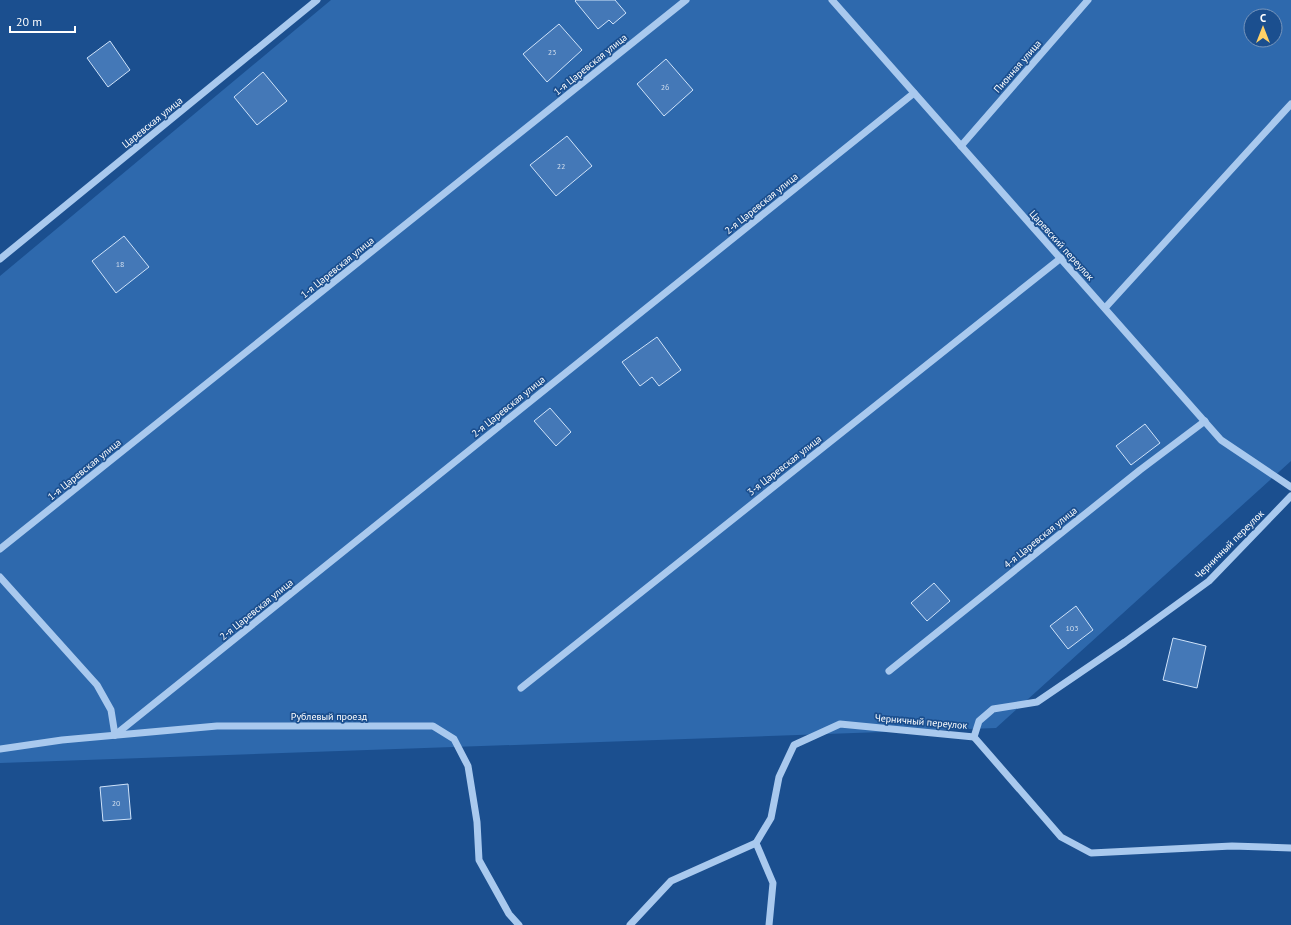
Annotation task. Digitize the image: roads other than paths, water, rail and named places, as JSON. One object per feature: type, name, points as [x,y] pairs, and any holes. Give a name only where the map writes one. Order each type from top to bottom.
[{"type":"street","name":"Царевская улица","points":[[0,259],[316,0]]},
{"type":"street","name":"1-я Царевская улица","points":[[0,549],[686,0]]},
{"type":"street","name":"Царевский переулок","points":[[832,0],[1222,440],[1291,487]]},
{"type":"street","name":"Пионная улица","points":[[961,146],[1088,0]]},
{"type":"street","name":"2-я Царевская улица","points":[[115,735],[914,93]]},
{"type":"street","points":[[1105,308],[1291,104]]},
{"type":"street","name":"3-я Царевская улица","points":[[521,688],[1061,258]]},
{"type":"street","name":"4-я Царевская улица","points":[[889,671],[1140,470],[1205,421]]},
{"type":"street","name":"Черничный переулок","points":[[756,843],[771,818],[779,777],[794,745],[840,724],[974,736],[979,721],[993,709],[1037,702],[1125,642],[1209,581],[1291,496]]},
{"type":"street","points":[[0,577],[97,685],[111,710],[115,735]]},
{"type":"street","name":"Рублевый проезд","points":[[0,749],[115,735],[217,726],[433,726],[454,739],[468,766],[477,822],[479,860],[509,914],[519,925]]},
{"type":"street","points":[[974,736],[1061,836],[1091,853],[1232,846],[1291,848]]},
{"type":"street","points":[[630,925],[671,881],[756,843],[773,883],[769,925]]}]
